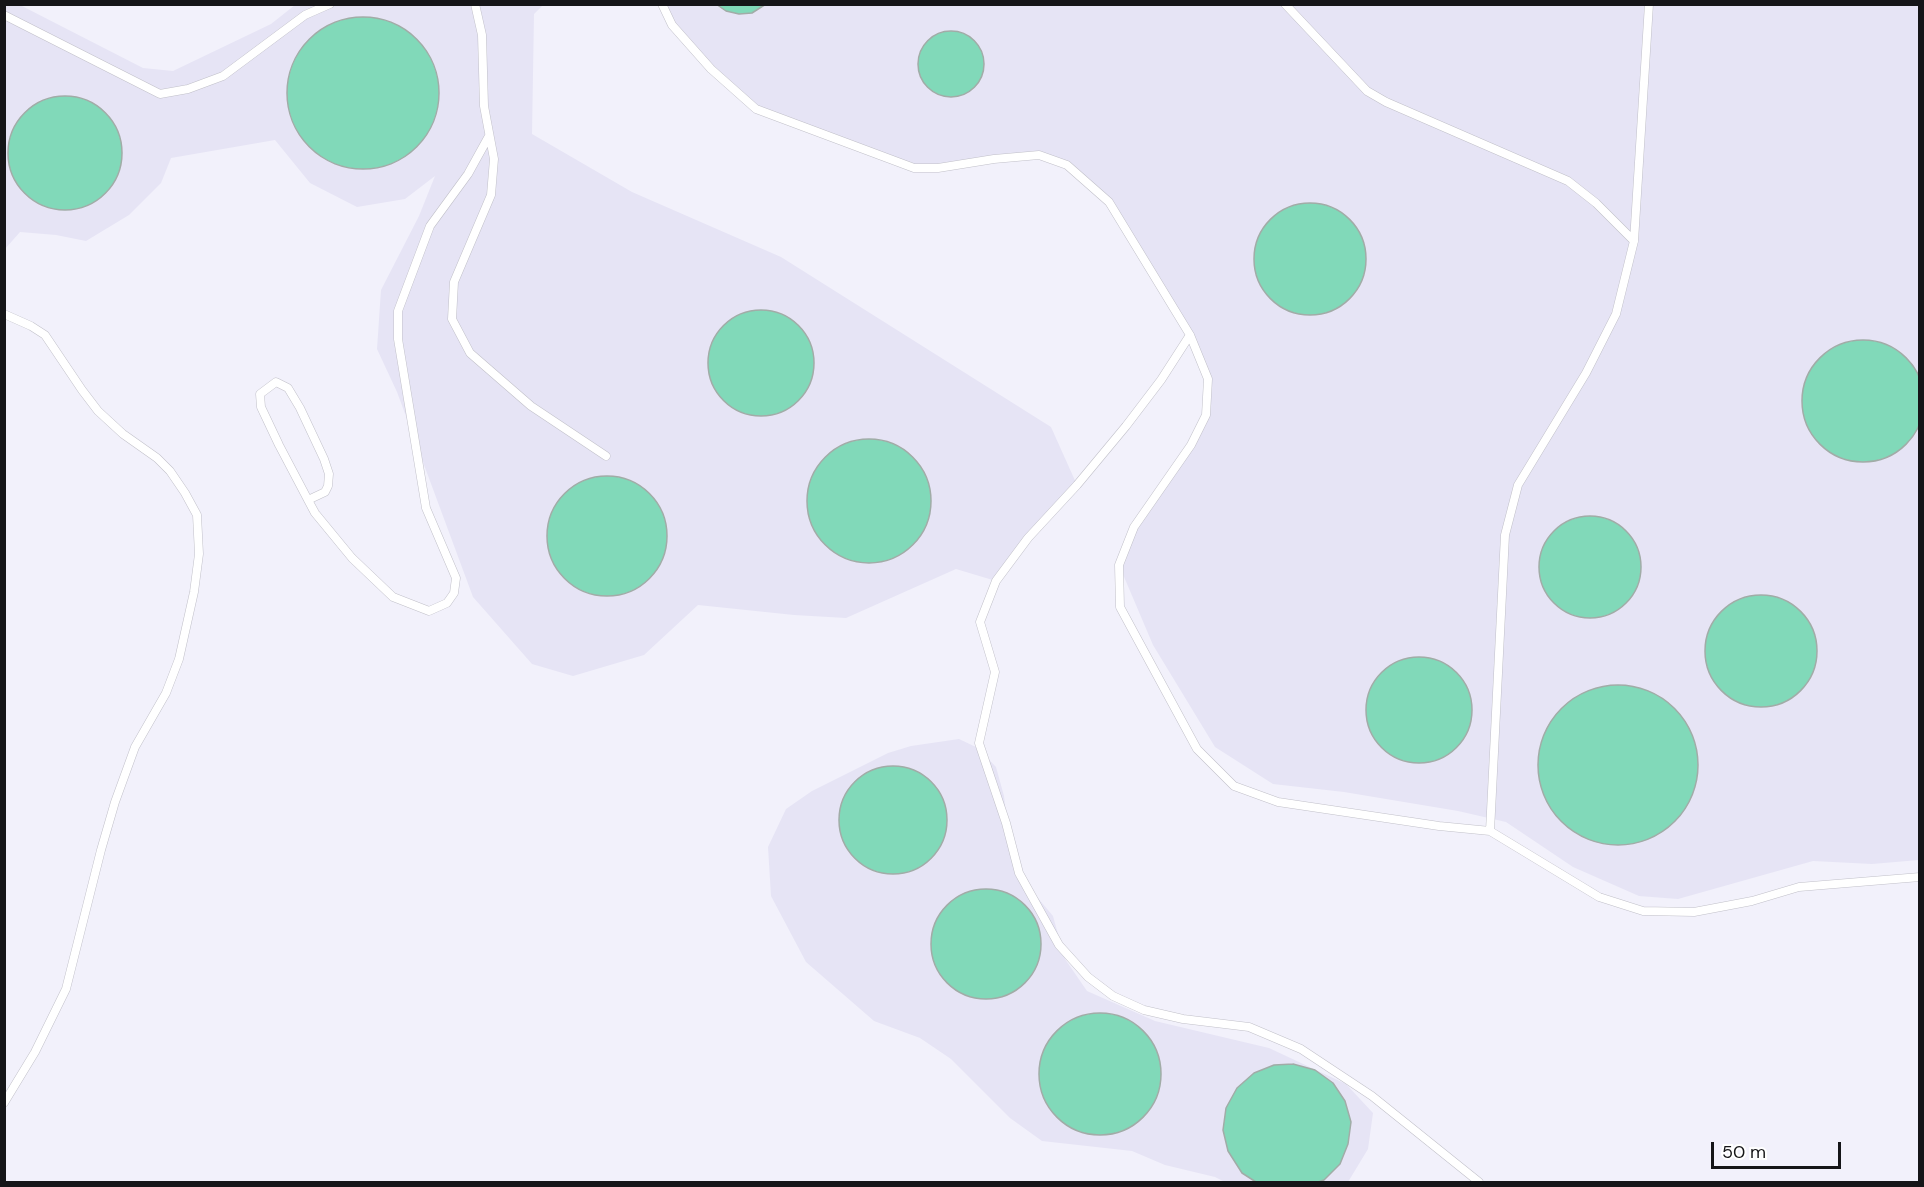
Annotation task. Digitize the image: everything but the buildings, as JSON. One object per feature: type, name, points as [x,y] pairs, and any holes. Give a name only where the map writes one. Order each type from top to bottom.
[{"type":"lane","points":[[4,15],[160,94],[188,89],[223,75],[306,15],[330,4]]},
{"type":"lane","points":[[475,4],[482,35],[484,106],[494,159],[491,195],[454,282],[452,319],[470,352],[531,406],[606,456]]},
{"type":"lane","points":[[662,4],[672,25],[711,69],[756,110],[914,168],[938,168],[994,159],[1039,156],[1067,165],[1109,201],[1190,335],[1208,379],[1206,415],[1191,445],[1134,526],[1119,564],[1120,607],[1197,749],[1234,786],[1278,801],[1439,826],[1490,831],[1599,897],[1643,911],[1694,912],[1752,901],[1799,887],[1920,877]]},
{"type":"lane","points":[[1285,4],[1367,91],[1386,102],[1568,181],[1596,203],[1634,241]]},
{"type":"lane","points":[[1490,831],[1505,536],[1518,485],[1586,373],[1616,314],[1634,241],[1649,4]]},
{"type":"lane","points":[[308,500],[325,492],[329,474],[300,408],[288,388],[276,382],[260,394],[261,406],[308,500],[315,513],[352,558],[393,597],[429,611],[447,603],[454,593],[456,578],[426,508],[398,339],[398,311],[430,226],[468,174],[489,136]]},
{"type":"lane","points":[[4,314],[45,335],[98,411],[170,471],[186,493],[197,516],[199,554],[194,592],[179,659],[165,693],[135,747],[115,802],[100,850],[66,989],[35,1052],[4,1103]]},
{"type":"lane","points":[[1190,335],[1161,380],[1126,426],[1077,486],[1028,538],[996,581],[980,622],[995,672],[979,743],[1006,823],[1019,873],[1059,945],[1088,977],[1113,996],[1144,1010],[1183,1019],[1249,1027],[1301,1049],[1372,1096],[1479,1182]]},
{"type":"shaded area","points":[[5,5],[20,5],[143,68],[173,71],[271,24],[295,5],[543,5],[534,14],[532,134],[632,192],[781,257],[1051,427],[1077,485],[996,581],[956,569],[846,618],[698,605],[644,655],[573,676],[532,664],[473,597],[397,392],[377,349],[381,290],[419,216],[435,176],[405,199],[357,207],[310,183],[275,140],[171,158],[161,183],[129,215],[86,241],[56,235],[20,232],[5,249]]},
{"type":"shaded area","points":[[662,5],[1919,5],[1919,860],[1872,864],[1813,861],[1678,899],[1639,896],[1573,867],[1506,822],[1458,811],[1344,792],[1273,784],[1215,747],[1153,645],[1119,565],[1134,527],[1206,415],[1208,379],[1190,335],[1109,202],[1067,165],[1039,156],[914,168],[756,109],[672,25]]},
{"type":"shaded area","points":[[959,739],[978,748],[996,767],[1004,796],[1010,849],[1027,885],[1053,916],[1065,959],[1087,991],[1155,1021],[1269,1048],[1346,1084],[1373,1113],[1368,1149],[1348,1182],[1225,1182],[1215,1177],[1165,1165],[1132,1151],[1042,1141],[1010,1118],[951,1059],[920,1038],[874,1021],[806,962],[771,896],[768,847],[786,809],[812,791],[888,753],[911,746]]}]
